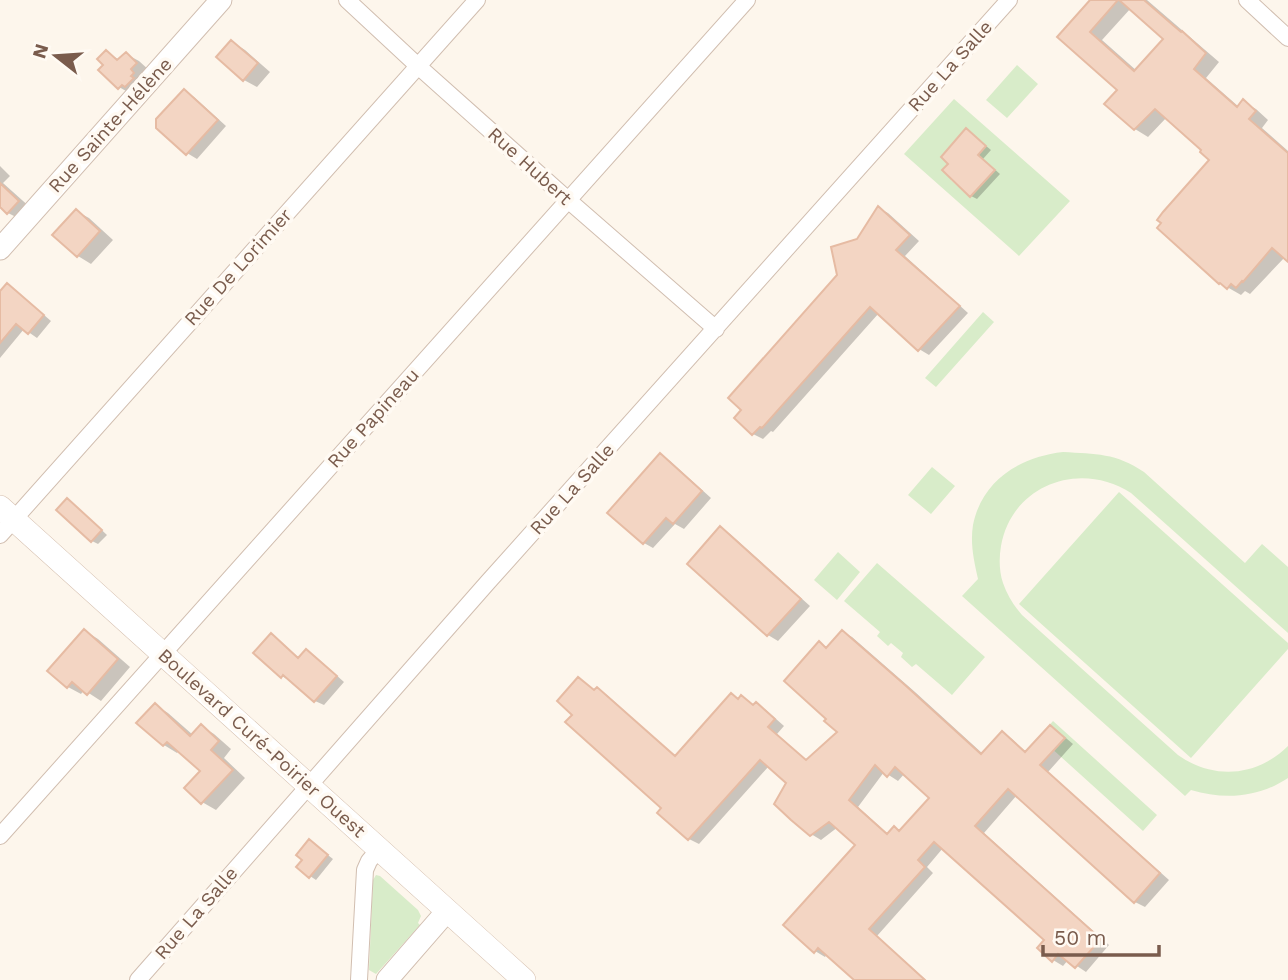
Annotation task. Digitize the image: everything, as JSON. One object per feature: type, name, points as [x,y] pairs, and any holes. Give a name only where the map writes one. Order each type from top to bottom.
[{"type":"main road","name":"Boulevard Curé-Poirier Ouest","points":[[5,520],[163,653],[524,980]]},
{"type":"street","name":"Rue Sainte-Hélène","points":[[0,249],[220,0]]},
{"type":"street","name":"Rue Hubert","points":[[347,0],[568,200],[716,329]]},
{"type":"street","name":"Rue De Lorimier","points":[[5,520],[477,0]]},
{"type":"street","name":"Rue Papineau","points":[[0,836],[747,0]]},
{"type":"street","name":"Rue La Salle","points":[[138,980],[1009,0]]},
{"type":"street","points":[[1257,3],[1288,38]]},
{"type":"street","points":[[359,980],[365,870],[379,849]]},
{"type":"street","points":[[387,980],[447,911]]},
{"type":"green space","points":[[1017,65],[1038,84],[1007,118],[986,100]]},
{"type":"green space","points":[[954,99],[1070,201],[1019,256],[904,154]],"holes":[[[966,128],[985,145],[978,155],[994,170],[970,197],[951,180],[954,176],[943,170],[948,163],[941,157]]]},
{"type":"green space","points":[[983,312],[994,322],[936,387],[925,378]]},
{"type":"green space","points":[[1063,452],[1105,456],[1124,461],[1144,472],[1245,563],[1262,544],[1288,567],[1288,633],[1131,493],[1112,483],[1091,479],[1071,479],[1051,484],[1034,493],[1019,507],[1008,525],[1001,546],[1000,560],[1002,578],[1014,604],[1022,615],[1178,755],[1206,768],[1234,772],[1263,764],[1288,746],[1288,778],[1277,785],[1253,793],[1228,796],[1191,790],[1185,796],[962,596],[978,579],[972,532],[985,495],[994,483],[1018,465]]},
{"type":"green space","points":[[932,467],[955,486],[931,514],[908,495]]},
{"type":"green space","points":[[1119,492],[1288,643],[1288,649],[1191,758],[1019,604]]},
{"type":"green space","points":[[838,552],[860,572],[837,600],[814,580]]},
{"type":"green space","points":[[877,563],[985,657],[952,695],[916,664],[912,667],[901,657],[903,653],[891,643],[888,646],[877,636],[880,632],[844,601]]},
{"type":"green space","points":[[1053,721],[1157,815],[1143,831],[1039,737]]},
{"type":"green space","points":[[376,875],[418,910],[421,916],[418,923],[420,925],[376,974],[369,970],[373,880]]},
{"type":"building","points":[[1090,0],[1118,0],[1090,32],[1134,71],[1163,39],[1119,0],[1144,0],[1206,53],[1194,69],[1237,107],[1243,99],[1256,111],[1249,119],[1288,153],[1288,262],[1272,248],[1243,282],[1236,288],[1231,284],[1227,289],[1157,228],[1161,223],[1157,220],[1163,212],[1209,160],[1155,109],[1134,130],[1104,104],[1117,90],[1057,37]]},
{"type":"building","points":[[231,40],[258,63],[243,81],[216,57]]},
{"type":"building","points":[[106,50],[117,60],[126,52],[137,63],[131,69],[134,73],[131,76],[134,78],[125,87],[122,85],[118,89],[98,70],[103,65],[97,59]]},
{"type":"building","points":[[184,89],[218,120],[186,155],[156,128],[156,119]]},
{"type":"building","points":[[966,128],[986,146],[978,155],[995,170],[970,197],[942,170],[948,164],[941,157]]},
{"type":"building","points":[[0,183],[19,201],[7,214],[0,207]]},
{"type":"building","points":[[878,206],[910,235],[896,250],[960,306],[918,351],[870,307],[762,428],[752,435],[734,418],[741,410],[728,398],[837,275],[831,247],[857,239]]},
{"type":"building","points":[[76,209],[100,231],[77,257],[52,235]]},
{"type":"building","points":[[7,283],[44,315],[28,334],[16,324],[0,343],[0,291]]},
{"type":"building","points":[[660,453],[702,491],[673,524],[666,518],[643,544],[607,513]]},
{"type":"building","points":[[67,498],[102,530],[91,542],[56,510]]},
{"type":"building","points":[[720,526],[801,599],[767,636],[687,564]]},
{"type":"building","points":[[84,629],[118,659],[87,695],[72,682],[67,688],[47,671]]},
{"type":"building","points":[[842,630],[981,754],[1002,731],[1025,752],[1050,725],[1065,738],[1040,765],[1160,873],[1134,903],[1008,789],[975,826],[1101,939],[1075,968],[1058,954],[1052,962],[1037,948],[1044,940],[934,842],[918,860],[925,867],[869,929],[925,980],[854,980],[818,948],[814,953],[783,925],[855,845],[829,822],[810,836],[791,820],[774,804],[786,783],[760,760],[688,840],[657,813],[661,808],[565,722],[572,715],[557,701],[578,677],[594,690],[597,687],[675,756],[731,693],[738,699],[741,695],[753,705],[756,702],[775,719],[768,727],[806,760],[837,732],[784,681],[819,641],[826,648]],"holes":[[[875,765],[887,777],[895,767],[929,798],[899,831],[894,826],[887,834],[849,800]]]},
{"type":"building","points":[[271,633],[298,658],[306,649],[337,676],[314,702],[253,653]]},
{"type":"building","points":[[155,703],[190,736],[201,724],[219,741],[211,750],[233,770],[201,804],[184,788],[200,771],[167,742],[163,746],[136,723]]},
{"type":"building","points":[[309,839],[328,855],[309,878],[296,867],[302,860],[296,855]]}]
